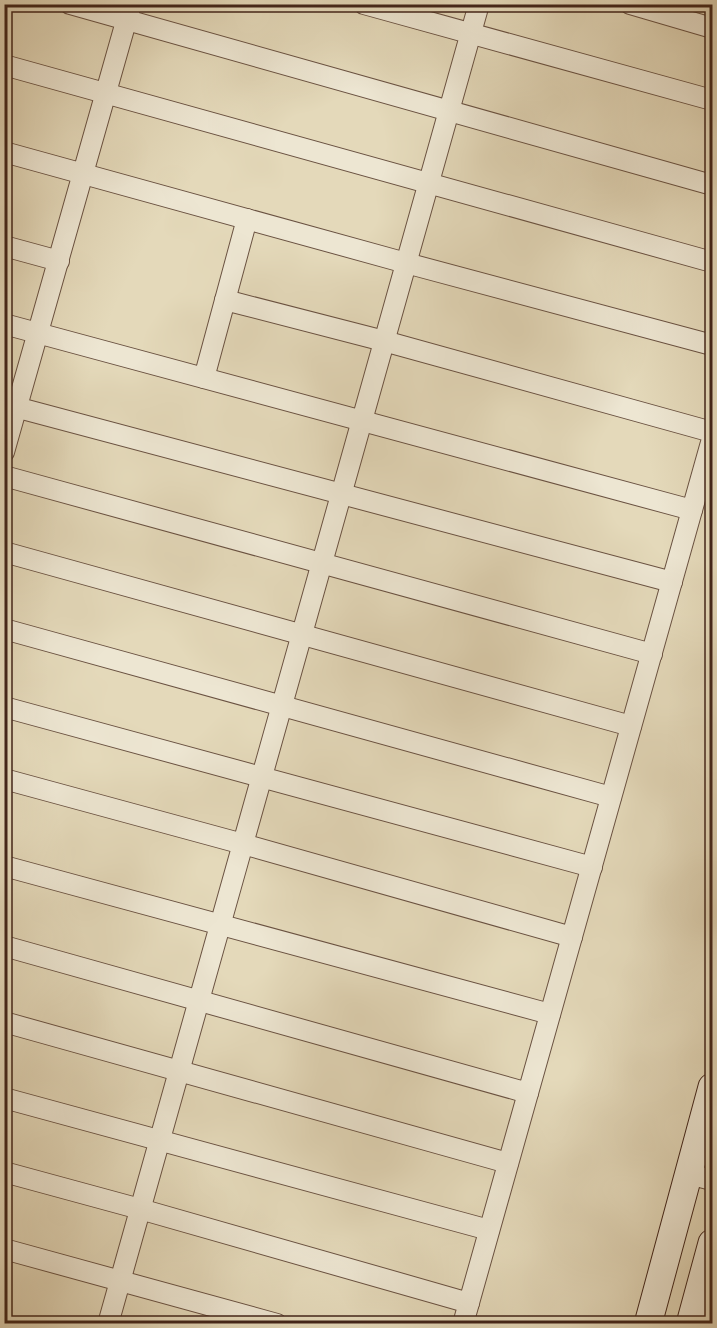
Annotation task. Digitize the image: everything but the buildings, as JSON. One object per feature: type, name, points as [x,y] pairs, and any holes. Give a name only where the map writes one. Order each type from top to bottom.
[{"type":"main road","points":[[648,1323],[701,1177],[712,1087]]},
{"type":"main road","points":[[690,1323],[712,1243]]},
{"type":"street","points":[[70,4],[129,12],[449,111],[712,184]]},
{"type":"street","points":[[364,4],[712,100]]},
{"type":"street","points":[[108,1323],[479,4]]},
{"type":"street","points":[[630,4],[712,28]]},
{"type":"street","points":[[4,452],[11,406],[38,333],[129,12]]},
{"type":"street","points":[[4,65],[712,262]]},
{"type":"street","points":[[4,152],[712,345]]},
{"type":"street","points":[[204,378],[247,219]]},
{"type":"street","points":[[4,246],[58,261]]},
{"type":"street","points":[[225,300],[384,341],[712,432]]},
{"type":"street","points":[[4,324],[692,510]]},
{"type":"street","points":[[11,406],[672,582]]},
{"type":"street","points":[[463,1323],[712,439]]},
{"type":"street","points":[[4,476],[652,654]]},
{"type":"street","points":[[4,552],[631,726]]},
{"type":"street","points":[[4,629],[611,797]]},
{"type":"street","points":[[4,707],[591,867]]},
{"type":"street","points":[[4,779],[572,937]]},
{"type":"street","points":[[4,866],[550,1014]]},
{"type":"street","points":[[4,946],[528,1093]]},
{"type":"street","points":[[4,1022],[508,1163]]},
{"type":"street","points":[[4,1098],[489,1230]]},
{"type":"street","points":[[4,1172],[469,1303]]},
{"type":"street","points":[[4,1249],[277,1323]]}]
